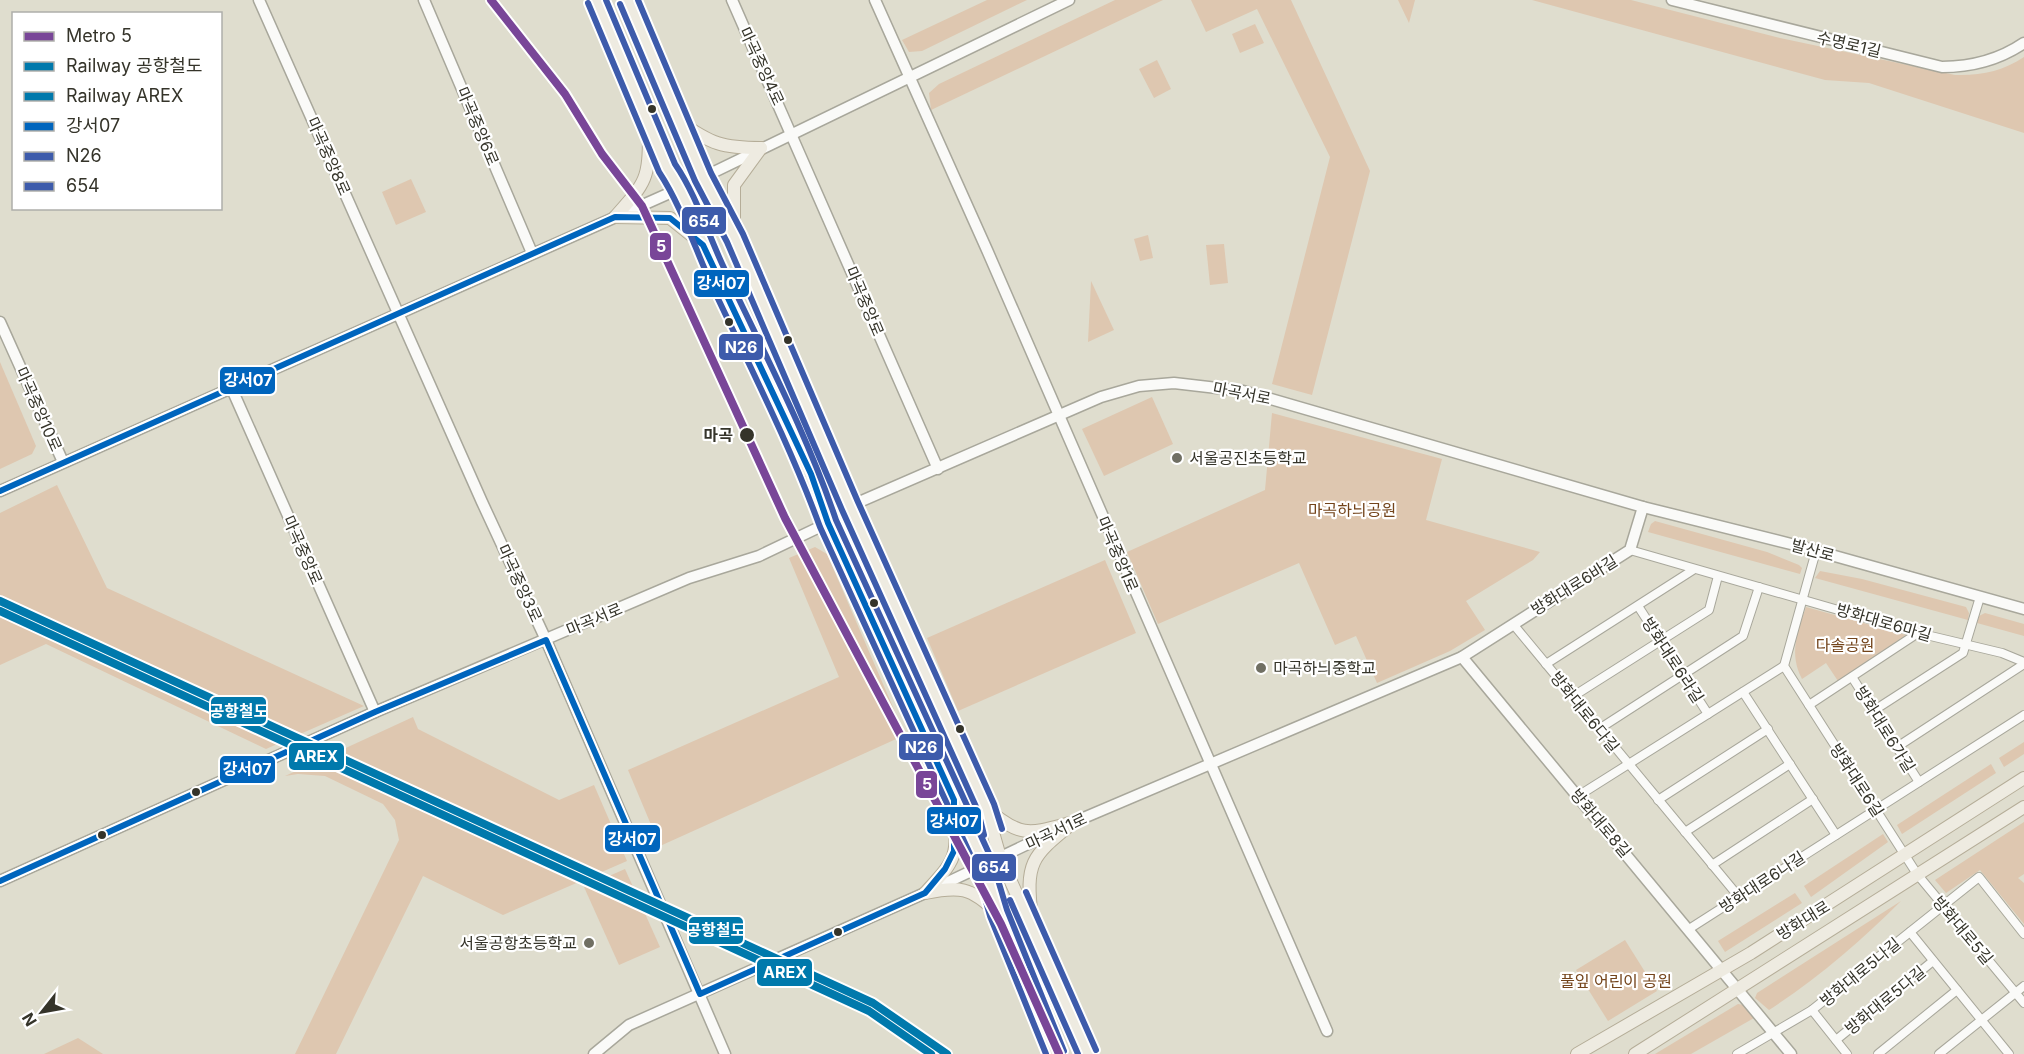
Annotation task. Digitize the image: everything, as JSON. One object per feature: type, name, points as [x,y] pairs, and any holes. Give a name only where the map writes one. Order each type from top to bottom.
[{"type":"main road","points":[[596,0],[667,168],[681,188],[703,244],[811,474],[828,523],[984,864],[998,913],[1056,1054]]},
{"type":"main road","points":[[628,0],[703,177],[735,238],[850,506],[986,808],[1000,857],[1088,1054]]},
{"type":"main road","points":[[680,122],[714,144],[729,148],[761,148]]},
{"type":"main road","points":[[615,216],[639,188],[649,170],[649,127]]},
{"type":"main road","points":[[735,238],[732,211],[734,185],[761,148]]},
{"type":"main road","points":[[615,216],[670,218],[703,244]]},
{"type":"main road","name":"방화대로","points":[[1577,1054],[1751,953],[2024,778]]},
{"type":"main road","points":[[925,892],[948,869],[955,855],[957,846],[954,800]]},
{"type":"main road","name":"방화대로","points":[[1635,1054],[2024,807]]},
{"type":"main road","points":[[986,808],[1002,822],[1024,832],[1034,833],[1074,822]]},
{"type":"main road","points":[[1033,931],[1029,892],[1031,866],[1043,848],[1074,822]]},
{"type":"main road","points":[[925,892],[962,888],[982,898],[998,913]]},
{"type":"street","name":"마곡중앙8로","points":[[259,0],[399,312]]},
{"type":"street","name":"마곡중앙6로","points":[[424,0],[532,253]]},
{"type":"street","name":"마곡중앙4로","points":[[732,0],[793,133]]},
{"type":"street","name":"마곡중앙1로","points":[[875,0],[1327,1031]]},
{"type":"street","points":[[0,491],[681,188],[1069,0]]},
{"type":"street","name":"수명로1길","points":[[1672,0],[1942,67],[1966,67],[1987,62],[2024,43]]},
{"type":"street","name":"마곡중앙로","points":[[793,133],[938,469]]},
{"type":"street","name":"마곡중앙3로","points":[[399,312],[482,502],[546,640],[724,1054]]},
{"type":"street","name":"마곡중앙10로","points":[[0,322],[63,462]]},
{"type":"street","name":"마곡서로","points":[[850,506],[1101,397],[1139,386],[1173,383],[1214,386],[1291,403],[1643,507]]},
{"type":"street","name":"마곡중앙로","points":[[231,387],[375,712]]},
{"type":"street","points":[[1630,550],[1643,507]]},
{"type":"street","name":"발산로","points":[[1643,507],[1816,551],[2024,609]]},
{"type":"street","name":"마곡서로","points":[[0,881],[375,712],[690,578],[759,556],[828,523]]},
{"type":"street","name":"방화대로6바길","points":[[1462,657],[1630,550],[1693,570],[1803,599]]},
{"type":"street","points":[[1784,666],[1816,551]]},
{"type":"street","points":[[1546,664],[1693,570]]},
{"type":"street","points":[[1572,697],[1709,610],[1718,576]]},
{"type":"street","points":[[1599,729],[1743,636],[1759,587]]},
{"type":"street","points":[[1874,711],[1963,652],[1980,597]]},
{"type":"street","name":"방화대로6마길","points":[[1803,599],[1918,633],[1965,644],[2024,663]]},
{"type":"street","name":"방화대로6라길","points":[[1638,606],[1708,714]]},
{"type":"street","name":"방화대로6다길","points":[[1513,624],[1739,897]]},
{"type":"street","points":[[1809,705],[1918,633]]},
{"type":"street","name":"마곡서1로","points":[[594,1054],[629,1025],[925,892],[1074,822],[1462,657]]},
{"type":"street","name":"방화대로8길","points":[[1462,657],[1723,969],[1791,1054]]},
{"type":"street","name":"방화대로6마길","points":[[1897,747],[2024,663]]},
{"type":"street","name":"방화대로6라길","points":[[1578,796],[1784,666]]},
{"type":"street","name":"방화대로6길","points":[[1784,666],[1904,855]]},
{"type":"street","name":"방화대로6가길","points":[[1852,677],[1918,782]]},
{"type":"street","points":[[1743,692],[1836,835]]},
{"type":"street","name":"방화대로6가길","points":[[1876,809],[2024,715]]},
{"type":"street","points":[[1658,800],[1768,729]]},
{"type":"street","points":[[1685,832],[1790,764]]},
{"type":"street","points":[[1712,865],[1813,799]]},
{"type":"street","name":"방화대로6나길","points":[[1689,929],[1876,809]]},
{"type":"street","name":"방화대로5길","points":[[1904,855],[2024,1004]]},
{"type":"street","name":"방화대로5나길","points":[[1737,1054],[1812,1010],[1979,878],[2024,934]]},
{"type":"street","name":"방화대로5다길","points":[[1910,932],[1982,1020],[2005,1053]]},
{"type":"street","name":"방화대로5다길","points":[[1836,1040],[1933,961]]},
{"type":"street","points":[[1940,1054],[2024,986]]},
{"type":"street","points":[[1878,1054],[1957,990]]},
{"type":"street","points":[[1812,1010],[1847,1054]]},
{"type":"green space","points":[[987,0],[1027,0],[922,51],[909,52],[902,40]]},
{"type":"green space","points":[[1115,0],[1163,0],[931,110],[929,93],[939,84]]},
{"type":"green space","points":[[1191,0],[1291,0],[1370,171],[1312,395],[1272,384],[1330,157],[1257,9],[1206,32]]},
{"type":"green space","points":[[1398,0],[1415,0],[1409,23]]},
{"type":"green space","points":[[1532,0],[1631,0],[1780,38],[1955,75],[1991,72],[2024,57],[2024,133],[1869,83],[1825,80]]},
{"type":"green space","points":[[1255,24],[1264,43],[1240,53],[1232,34]]},
{"type":"green space","points":[[1157,60],[1171,89],[1154,98],[1139,69]]},
{"type":"green space","points":[[411,179],[426,212],[396,225],[382,192]]},
{"type":"green space","points":[[1148,235],[1153,258],[1140,261],[1134,239]]},
{"type":"green space","points":[[1224,244],[1228,283],[1210,285],[1206,245]]},
{"type":"green space","points":[[1091,281],[1114,330],[1088,342]]},
{"type":"green space","points":[[0,362],[36,446],[32,454],[0,469]]},
{"type":"green space","points":[[1152,397],[1173,444],[1104,476],[1082,429]]},
{"type":"green space","name":"마곡하늬공원","points":[[1272,413],[1442,459],[1426,520],[1540,552],[1533,560],[1466,601],[1485,630],[1450,651],[1377,683],[1356,636],[1335,645],[1299,563],[1158,624],[1127,552],[1265,490]]},
{"type":"green space","points":[[57,485],[107,588],[364,706],[266,749],[46,644],[0,665],[0,513]]},
{"type":"green space","points":[[1655,521],[1767,552],[1799,565],[1802,568],[1800,574],[1648,532]]},
{"type":"green space","points":[[815,547],[827,554],[905,735],[660,846],[628,770],[839,677],[789,558]]},
{"type":"green space","points":[[1105,560],[1136,633],[958,711],[927,638]]},
{"type":"green space","points":[[1820,571],[1862,579],[1966,607],[1969,613],[1968,620],[1815,578]]},
{"type":"green space","name":"다솔공원","points":[[1806,607],[1906,635],[1838,681],[1826,663],[1802,679],[1795,652],[1797,634]]},
{"type":"green space","points":[[1985,613],[2024,624],[2024,636],[1977,623],[1979,616]]},
{"type":"green space","points":[[413,717],[418,729],[559,800],[594,785],[627,861],[503,915],[423,876],[336,1054],[295,1054],[399,840],[395,820],[383,804],[325,776],[298,774],[285,776]]},
{"type":"green space","points":[[2024,742],[2024,754],[2004,767],[1999,758]]},
{"type":"green space","points":[[1991,764],[1996,773],[1902,834],[1897,825]]},
{"type":"green space","points":[[2024,822],[2024,874],[2018,878],[2024,883],[2024,924],[1980,870],[1946,893],[1935,880]]},
{"type":"green space","points":[[1883,834],[1888,842],[1811,897],[1804,886]]},
{"type":"green space","points":[[625,869],[660,947],[619,965],[584,887]]},
{"type":"green space","points":[[1795,893],[1802,903],[1725,952],[1718,941]]},
{"type":"green space","points":[[1901,901],[1838,959],[1769,1010],[1755,998],[1757,993]]},
{"type":"green space","name":"풀잎 어린이 공원","points":[[1625,940],[1657,991],[1608,1021],[1576,970]]},
{"type":"green space","points":[[1738,1004],[1744,1005],[1754,1018],[1691,1054],[1655,1054]]},
{"type":"green space","points":[[78,1038],[103,1054],[44,1054]]},
{"type":"metro line","name":"5","points":[[491,0],[565,94],[602,154],[642,206],[785,518],[1001,924],[1059,1054]]},
{"type":"rail line","name":"공항철도","points":[[0,601],[873,1003],[947,1054]]},
{"type":"rail line","name":"AREX","points":[[0,611],[869,1011],[931,1054]]},
{"type":"transit line","name":"654","points":[[606,0],[675,164],[696,202],[719,257],[784,394],[812,456],[836,520],[992,860],[1007,910],[1064,1051]]},
{"type":"transit line","name":"654","points":[[638,0],[711,173],[743,234],[858,502],[994,804],[1002,829]]},
{"type":"transit line","name":"N26","points":[[588,3],[659,172],[681,214],[713,288],[783,436],[820,527],[976,867],[990,916],[1046,1054]]},
{"type":"transit line","name":"N26","points":[[620,4],[695,181],[727,242],[842,510],[978,811],[984,835]]},
{"type":"transit line","name":"강서07","points":[[0,491],[615,217],[670,218],[703,245],[811,474],[828,523],[954,800],[954,851],[945,869],[925,893],[700,994],[546,640],[375,712],[0,881]]},
{"type":"transit line","name":"654","points":[[1026,892],[1096,1050]]},
{"type":"transit line","name":"N26","points":[[1010,900],[1078,1054]]},
{"type":"place","name":"마곡","points":[[747,435]]},
{"type":"place","name":"서울공진초등학교","points":[[1177,458]]},
{"type":"place","name":"마곡하늬중학교","points":[[1261,668]]},
{"type":"place","name":"서울공항초등학교","points":[[589,943]]}]
